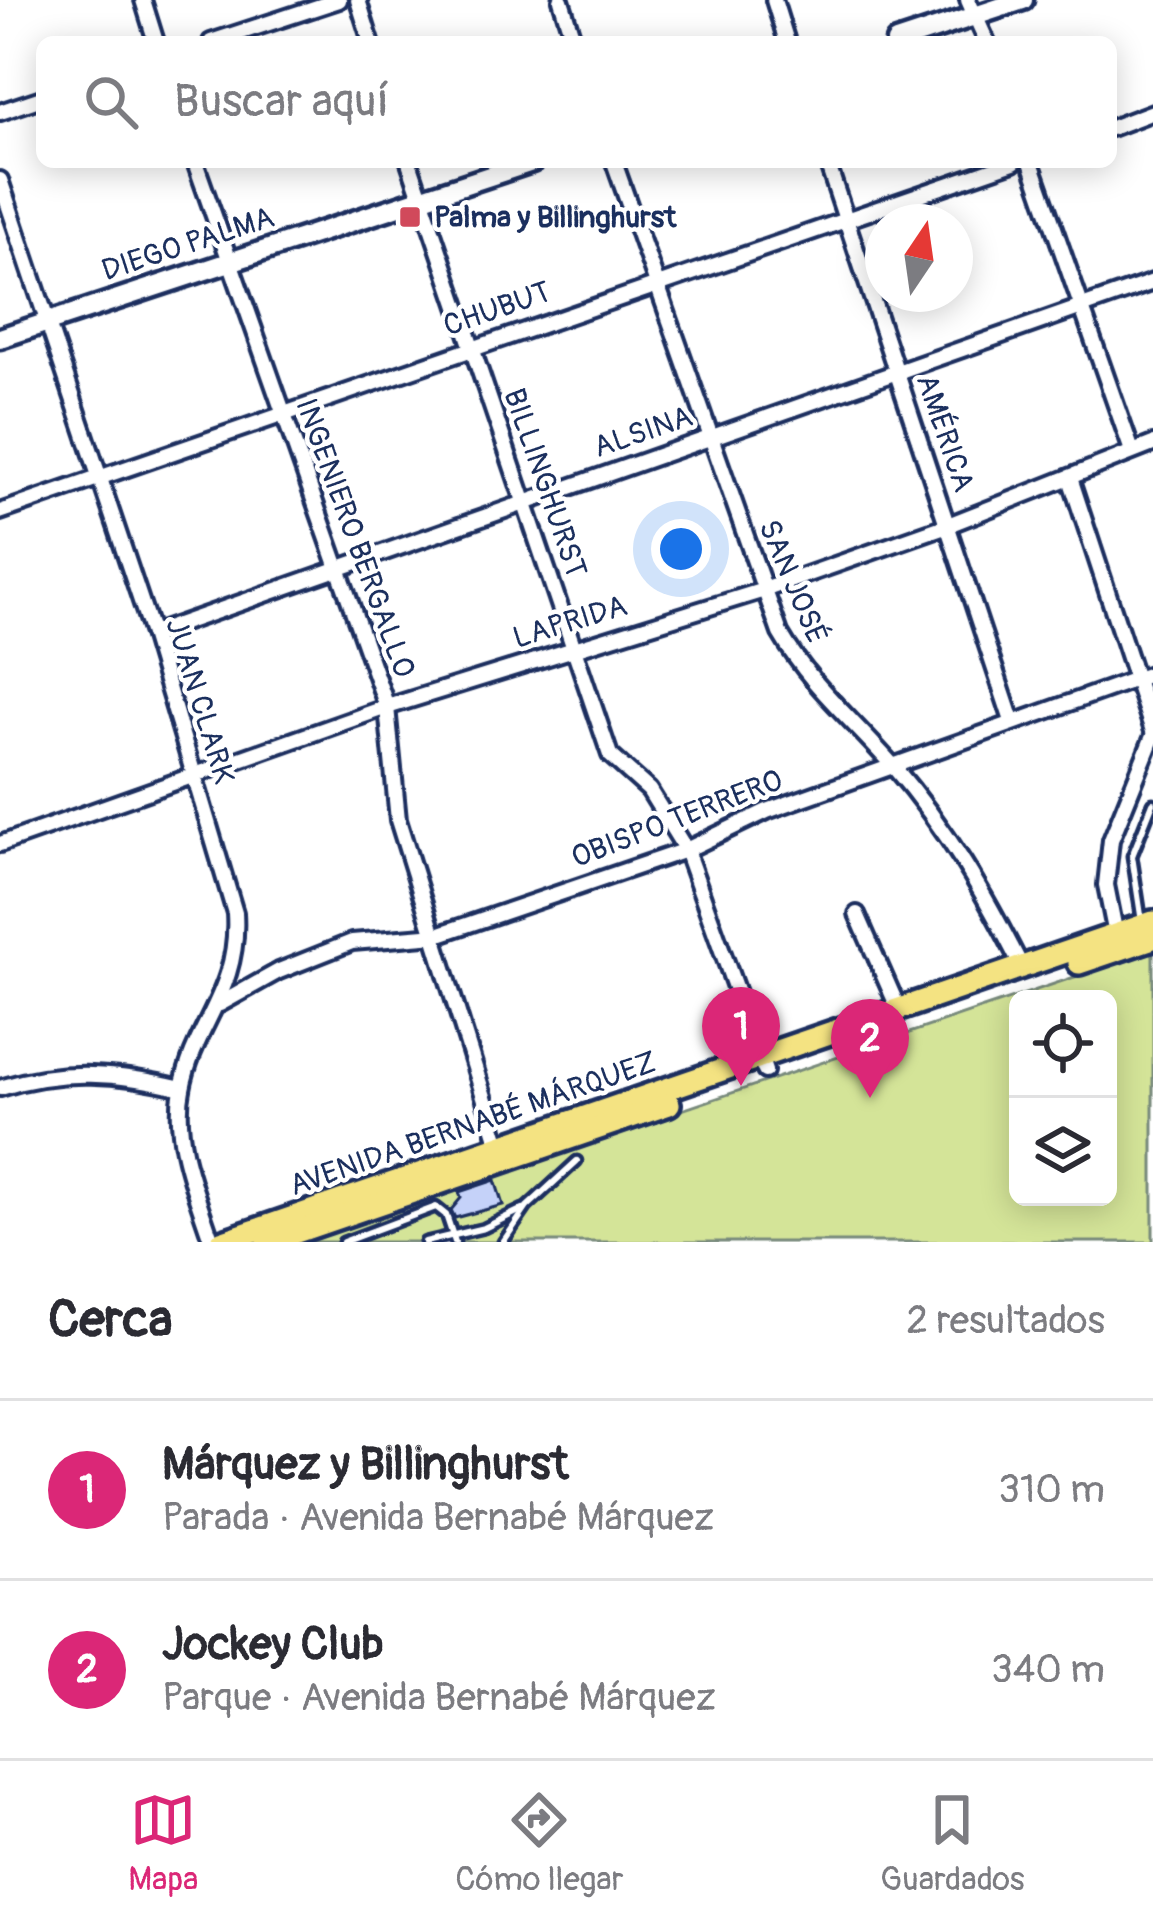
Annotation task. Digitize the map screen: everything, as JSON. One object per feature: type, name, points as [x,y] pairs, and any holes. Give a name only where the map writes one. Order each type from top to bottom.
[{"type":"main road","points":[[909,36],[972,8],[1023,0]]},
{"type":"main road","name":"DIEGO PALMA","points":[[0,338],[514,168]]},
{"type":"main road","name":"AVENIDA BERNABÉ MÁRQUEZ","points":[[217,1242],[499,1145],[763,1065],[899,1010],[1116,935],[1149,928]]},
{"type":"main road","name":"AVENIDA BERNABÉ MÁRQUEZ","points":[[267,1242],[1149,928]]},
{"type":"street","points":[[143,0],[154,36]]},
{"type":"street","points":[[229,36],[339,0]]},
{"type":"street","points":[[358,0],[369,36]]},
{"type":"street","points":[[560,0],[572,36]]},
{"type":"street","points":[[774,0],[786,36]]},
{"type":"street","points":[[972,8],[984,36]]},
{"type":"street","points":[[0,112],[36,100]]},
{"type":"street","points":[[1117,126],[1153,112]]},
{"type":"street","name":"INGENIERO BERGALLO","points":[[197,168],[387,707],[398,820],[499,1145]]},
{"type":"street","name":"BILLINGHURST","points":[[411,168],[610,755],[649,790],[686,850],[763,1065]]},
{"type":"street","name":"SAN JOSÉ","points":[[616,168],[761,591],[801,669],[893,766],[976,875],[1022,968]]},
{"type":"street","name":"AMÉRICA","points":[[829,168],[1012,722]]},
{"type":"street","name":"CHUBUT","points":[[0,512],[996,168]]},
{"type":"street","points":[[1033,168],[1132,451]]},
{"type":"street","name":"JUAN CLARK","points":[[0,180],[152,634],[235,913],[236,935],[220,1004],[182,1088],[184,1145],[217,1242]]},
{"type":"street","name":"ALSINA","points":[[152,634],[1153,282]]},
{"type":"street","name":"LAPRIDA","points":[[0,844],[387,707],[761,591],[948,525],[1153,444]]},
{"type":"street","points":[[1070,478],[1153,734],[1111,840],[1106,885],[1116,935]]},
{"type":"street","name":"OBISPO TERRERO","points":[[220,1004],[279,971],[352,942],[436,935],[686,850],[767,812],[1153,673]]},
{"type":"street","points":[[857,914],[899,1010]]},
{"type":"street","points":[[0,1088],[62,1074],[96,1073],[182,1088]]},
{"type":"lane","points":[[1149,928],[1132,856],[1153,803]]},
{"type":"lane","points":[[503,1242],[527,1207],[577,1161]]},
{"type":"lane","points":[[425,1242],[484,1228],[527,1207]]},
{"type":"lane","points":[[343,1242],[436,1208],[444,1211],[454,1238]]},
{"type":"green space","points":[[1153,944],[1153,1242],[253,1242],[264,1237],[295,1241],[1009,999],[1009,1206],[1117,1206],[1117,990],[1036,990],[1113,964],[1115,958]]},
{"type":"building","points":[[495,1180],[503,1205],[455,1218],[451,1210],[461,1198],[459,1192]]},
{"type":"place","name":"Palma y Billinghurst","points":[[410,217]]},
{"type":"place","name":"Márquez y Billinghurst","points":[[741,1086]]},
{"type":"place","name":"Jockey Club","points":[[870,1098]]}]
